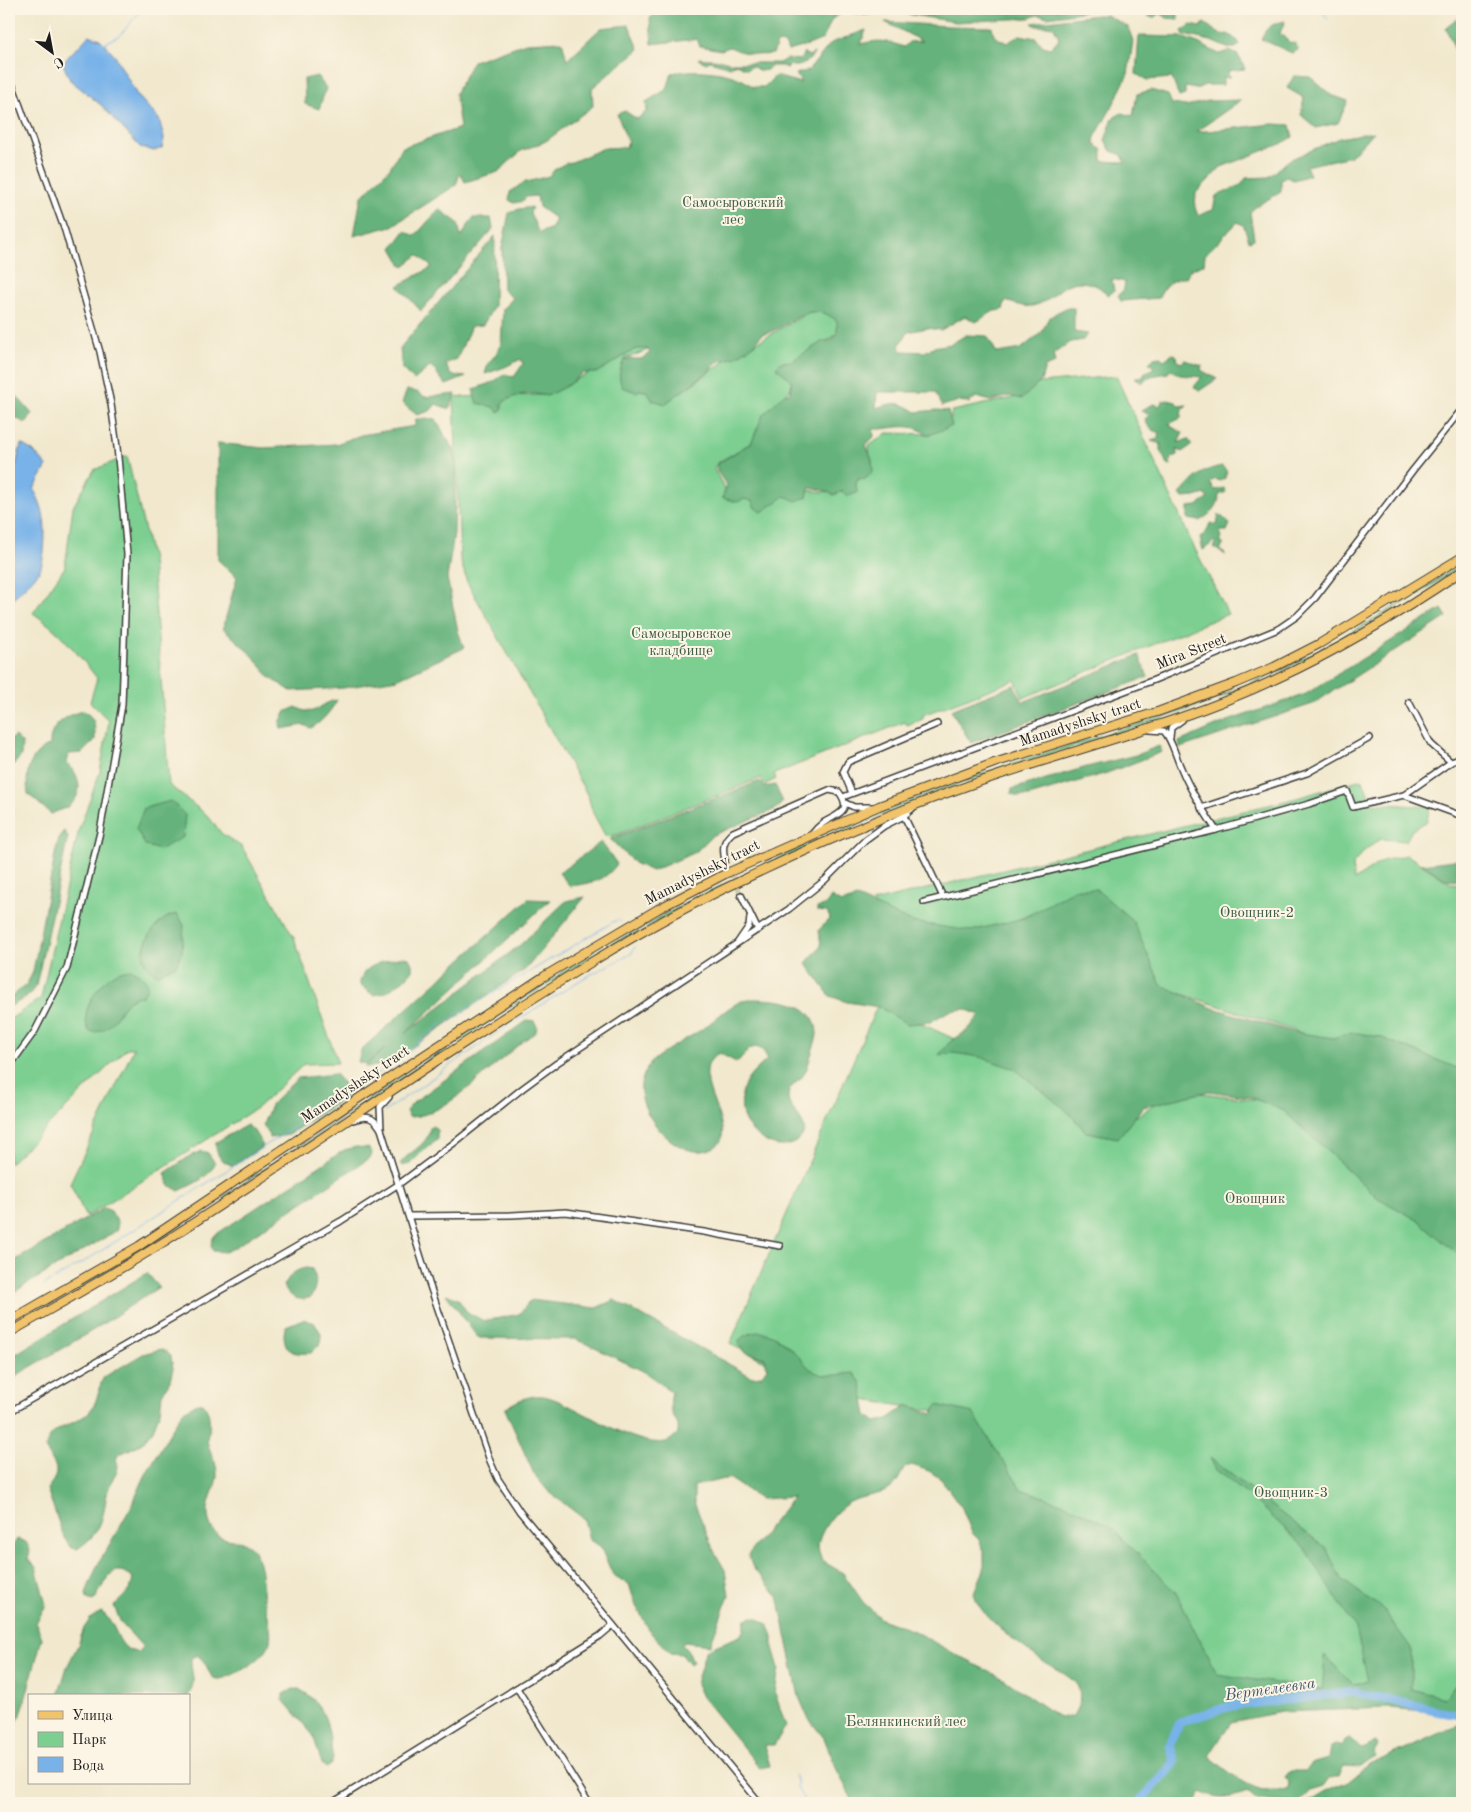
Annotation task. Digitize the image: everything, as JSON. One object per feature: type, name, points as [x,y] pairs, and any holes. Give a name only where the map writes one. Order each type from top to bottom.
[{"type":"main road","name":"Mamadyshsky tract","points":[[9,1321],[138,1246],[544,977],[607,938],[727,873],[879,806],[994,763],[1160,711],[1236,684],[1319,644],[1462,557]]},
{"type":"main road","name":"Mamadyshsky tract","points":[[9,1333],[160,1244],[550,987],[664,920],[732,884],[916,805],[1193,712],[1275,680],[1324,656],[1420,600],[1462,571]]},
{"type":"street","points":[[9,74],[65,230],[100,352],[118,447],[127,554],[122,706],[100,832],[66,968],[35,1031],[9,1067]]},
{"type":"street","name":"Mira Street","points":[[844,800],[852,793],[1154,680],[1278,629],[1297,616],[1315,598],[1462,409]]},
{"type":"street","points":[[1410,702],[1432,744],[1452,762]]},
{"type":"street","points":[[1170,739],[1170,728],[1193,712]]},
{"type":"street","points":[[852,793],[843,772],[848,762],[937,724]]},
{"type":"street","points":[[1140,730],[1164,731],[1170,739],[1181,768],[1202,808],[1216,830]]},
{"type":"street","points":[[1202,808],[1307,773],[1370,738]]},
{"type":"street","points":[[924,902],[1216,830],[1309,804],[1347,791],[1353,807],[1404,795],[1452,762],[1462,758]]},
{"type":"street","points":[[725,860],[723,847],[725,840],[733,832],[829,790],[835,790],[848,806],[857,808],[879,806]]},
{"type":"street","points":[[1404,795],[1462,816]]},
{"type":"street","points":[[810,835],[822,824],[840,813],[844,808],[844,800]]},
{"type":"street","points":[[9,1412],[333,1226],[399,1184],[557,1063],[807,896],[866,840],[884,826],[904,816],[916,805]]},
{"type":"street","points":[[904,816],[943,897]]},
{"type":"street","points":[[741,895],[758,930]]},
{"type":"street","points":[[734,946],[749,926],[750,914]]},
{"type":"street","points":[[399,1086],[381,1104],[379,1111],[381,1129],[430,1283],[493,1470],[520,1512],[760,1803]]},
{"type":"street","points":[[344,1122],[368,1116],[374,1119],[381,1129]]},
{"type":"street","points":[[408,1216],[512,1215],[566,1212],[704,1232],[780,1246]]},
{"type":"street","points":[[9,1316],[21,1314]]},
{"type":"street","points":[[332,1803],[600,1636],[613,1625]]},
{"type":"street","points":[[517,1688],[589,1803]]},
{"type":"street","points":[[341,1797],[345,1803]]},
{"type":"green space","points":[[661,9],[898,9],[865,15],[845,11],[832,19],[823,39],[788,51],[785,44],[777,43],[773,54],[762,55],[746,53],[730,47],[721,50],[700,46],[697,39],[652,44],[650,18]]},
{"type":"green space","points":[[898,9],[1100,9],[1048,17],[1037,15],[1030,18],[956,22],[907,14]]},
{"type":"green space","points":[[1151,9],[1191,9],[1186,13],[1178,12],[1178,19],[1167,18],[1160,13],[1153,18],[1148,16]]},
{"type":"green space","name":"Самосыровский лес","points":[[1106,15],[1128,27],[1133,41],[1128,74],[1095,137],[1094,144],[1102,150],[1102,161],[1125,162],[1122,155],[1111,151],[1105,140],[1113,118],[1122,113],[1133,116],[1137,94],[1151,90],[1168,95],[1172,104],[1186,106],[1208,101],[1241,100],[1197,131],[1273,124],[1290,125],[1293,137],[1281,144],[1221,167],[1196,193],[1195,208],[1198,215],[1213,210],[1216,196],[1241,185],[1246,178],[1269,177],[1289,160],[1339,138],[1373,132],[1351,156],[1306,166],[1310,175],[1294,180],[1286,177],[1281,180],[1281,192],[1250,212],[1254,239],[1249,241],[1244,226],[1238,222],[1205,255],[1204,264],[1191,269],[1186,277],[1169,283],[1163,289],[1159,298],[1121,301],[1118,296],[1124,289],[1125,282],[1112,279],[1114,291],[1108,295],[1096,286],[1079,282],[1064,287],[1040,304],[1022,306],[1005,301],[1003,310],[994,311],[976,322],[965,316],[941,330],[927,328],[908,332],[899,346],[902,351],[925,352],[933,347],[951,344],[966,335],[987,336],[997,353],[1021,349],[1042,332],[1048,319],[1066,308],[1074,308],[1074,332],[1088,334],[1083,340],[1071,342],[1053,354],[1055,363],[1045,367],[1041,381],[1022,399],[1009,396],[991,401],[976,397],[969,403],[959,401],[942,406],[935,392],[877,392],[876,408],[901,404],[916,412],[948,411],[952,426],[929,435],[919,429],[910,427],[873,429],[874,437],[866,445],[872,460],[873,472],[864,480],[859,478],[856,483],[857,493],[847,496],[842,491],[834,495],[824,490],[809,488],[807,497],[796,501],[785,496],[762,512],[755,508],[752,501],[744,499],[737,502],[722,498],[727,486],[717,471],[717,464],[751,443],[763,415],[784,394],[790,393],[792,381],[776,367],[781,362],[792,361],[823,341],[829,341],[837,335],[837,321],[827,314],[808,313],[762,334],[754,345],[735,357],[717,362],[709,371],[665,404],[652,400],[648,392],[640,390],[636,392],[622,387],[620,373],[625,359],[641,359],[650,353],[648,349],[636,349],[596,373],[583,373],[568,385],[547,396],[529,394],[513,397],[502,403],[502,410],[498,412],[494,407],[477,403],[474,389],[493,382],[505,374],[514,377],[523,364],[521,359],[485,374],[488,364],[501,344],[503,309],[513,298],[503,290],[502,248],[509,213],[532,207],[530,213],[539,233],[552,228],[556,219],[539,207],[537,196],[525,197],[524,201],[514,203],[509,200],[510,192],[523,183],[549,176],[555,169],[566,163],[604,148],[626,147],[628,142],[617,114],[625,111],[637,119],[647,111],[646,102],[667,89],[672,73],[692,71],[715,72],[736,77],[753,87],[764,87],[775,76],[801,83],[796,74],[809,70],[831,43],[866,30],[861,44],[883,41],[904,47],[909,42],[922,41],[885,22],[992,27],[994,36],[1007,43],[1020,35],[1036,38],[1043,46],[1050,48],[1059,39],[1053,26],[1036,26],[1032,23]]},
{"type":"green space","points":[[1462,15],[1462,45],[1455,50],[1446,28]]},
{"type":"green space","points":[[1285,21],[1280,33],[1289,42],[1296,44],[1298,50],[1292,53],[1261,39],[1270,26]]},
{"type":"green space","points":[[1204,23],[1218,33],[1228,34],[1238,41],[1240,45],[1235,48],[1227,48],[1211,41],[1184,35],[1182,31],[1191,25],[1201,27]]},
{"type":"green space","points":[[629,25],[639,49],[592,88],[593,106],[546,141],[521,151],[498,172],[465,182],[460,173],[456,185],[392,226],[354,236],[361,197],[389,169],[403,147],[460,128],[455,94],[473,61],[526,43],[562,41],[567,60],[601,28]]},
{"type":"green space","points":[[1139,36],[1181,37],[1219,54],[1229,51],[1238,55],[1245,69],[1228,71],[1229,78],[1223,77],[1223,85],[1205,85],[1196,89],[1185,87],[1185,95],[1179,97],[1172,78],[1147,80],[1136,74]]},
{"type":"green space","points":[[804,53],[809,56],[814,53],[801,65],[790,65],[787,68],[783,66],[770,66],[767,70],[760,71],[752,66],[747,69],[736,64],[730,67],[710,61],[706,63],[698,59],[727,61],[730,63],[779,63],[786,59],[800,60]]},
{"type":"green space","points":[[317,76],[326,88],[319,109],[305,104],[304,79]]},
{"type":"green space","points":[[1294,76],[1310,77],[1331,95],[1348,101],[1338,123],[1316,128],[1301,115],[1304,98],[1287,88]]},
{"type":"green space","points":[[439,209],[458,223],[461,237],[473,218],[491,218],[493,229],[421,311],[398,286],[432,267],[418,255],[403,267],[392,248],[405,231],[415,236]]},
{"type":"green space","points":[[495,236],[494,306],[483,325],[471,326],[457,359],[445,364],[451,375],[466,377],[446,385],[431,366],[414,380],[402,369],[400,348]]},
{"type":"green space","name":"Самосыровское кладбище","points":[[809,312],[831,312],[848,327],[794,362],[798,382],[765,414],[751,443],[717,463],[714,469],[727,493],[792,488],[822,492],[849,488],[871,470],[869,446],[887,433],[927,434],[950,424],[952,411],[1013,398],[1040,383],[1116,376],[1193,545],[1228,614],[1023,698],[1015,680],[923,715],[923,719],[907,725],[905,722],[774,774],[776,779],[764,785],[761,778],[616,835],[606,837],[593,813],[588,796],[467,582],[460,558],[454,397],[547,395],[644,344],[653,348],[625,359],[667,402],[725,361]]},
{"type":"green space","points":[[1173,354],[1177,356],[1176,360],[1181,363],[1185,360],[1202,366],[1201,370],[1217,379],[1199,391],[1194,387],[1202,377],[1180,375],[1171,369],[1168,373],[1151,376],[1141,383],[1135,377],[1144,377],[1144,373],[1154,368],[1149,363],[1154,358],[1160,357],[1164,360]]},
{"type":"green space","points":[[9,387],[32,414],[26,423],[9,415]]},
{"type":"green space","points":[[407,390],[417,392],[425,397],[456,394],[449,409],[436,404],[430,411],[417,415],[402,403]]},
{"type":"green space","points":[[1162,401],[1176,402],[1178,406],[1187,405],[1182,409],[1181,418],[1169,424],[1183,433],[1178,443],[1188,439],[1192,445],[1182,452],[1176,449],[1178,455],[1171,458],[1170,466],[1167,465],[1161,450],[1161,444],[1151,441],[1158,439],[1160,433],[1149,427],[1145,419],[1149,415],[1141,410],[1154,404],[1160,406]]},
{"type":"green space","points":[[416,419],[436,419],[454,449],[456,464],[454,533],[447,578],[458,631],[464,648],[397,679],[343,688],[291,691],[269,677],[254,657],[223,628],[237,577],[218,560],[218,443],[263,448],[336,444],[361,435],[415,426]]},
{"type":"green space","points":[[127,456],[152,560],[169,785],[208,816],[222,834],[242,847],[294,938],[338,1063],[304,1064],[258,1107],[86,1217],[70,1183],[134,1048],[127,1048],[9,1164],[9,1020],[41,998],[79,829],[100,772],[109,721],[90,702],[97,678],[60,635],[33,613],[65,567],[73,507],[94,470]]},
{"type":"green space","points":[[1222,466],[1227,471],[1225,478],[1220,481],[1215,479],[1210,483],[1215,490],[1224,488],[1226,492],[1219,495],[1216,507],[1200,521],[1188,519],[1188,507],[1197,506],[1208,499],[1205,494],[1183,498],[1180,494],[1194,479],[1203,473]]},
{"type":"green space","points":[[1219,514],[1230,524],[1227,531],[1220,531],[1221,538],[1219,542],[1224,544],[1220,550],[1226,555],[1214,548],[1215,541],[1203,550],[1200,538],[1207,531],[1210,523],[1217,525]]},
{"type":"green space","points":[[1462,563],[1462,566],[1411,599],[1359,630],[1278,673],[1175,714],[983,776],[920,799],[798,852],[640,930],[527,997],[139,1253],[9,1330],[9,1327],[98,1275],[229,1192],[510,1005],[603,948],[652,921],[718,887],[874,815],[982,773],[1161,716],[1246,685],[1303,658],[1357,629]]},
{"type":"green space","points":[[1442,609],[1447,617],[1313,704],[1180,748],[1179,742],[1225,722],[1306,694]]},
{"type":"green space","points":[[1139,655],[1148,677],[971,743],[951,710],[1014,685],[1023,702]]},
{"type":"green space","points":[[337,700],[326,716],[311,728],[304,725],[281,729],[280,723],[285,712],[296,707],[313,711]]},
{"type":"green space","points":[[82,711],[87,713],[92,719],[95,726],[95,740],[82,753],[69,754],[67,763],[75,772],[79,783],[78,794],[70,805],[51,814],[28,794],[28,771],[37,754],[50,745],[50,738],[55,727],[64,719]]},
{"type":"green space","points":[[15,736],[22,743],[21,756],[12,767],[9,765],[9,741]]},
{"type":"green space","points":[[1159,746],[1162,752],[1107,773],[1029,796],[1016,796],[1011,793],[1012,789],[1136,755]]},
{"type":"green space","name":"Овощник-2","points":[[1362,779],[1372,803],[1431,807],[1426,822],[1412,830],[1406,841],[1380,839],[1365,850],[1353,864],[1354,880],[1382,861],[1407,855],[1450,883],[1462,884],[1462,1072],[1323,1040],[1161,987],[1076,897],[985,932],[911,929],[878,911],[873,902],[1297,798]]},
{"type":"green space","points":[[760,781],[764,787],[775,785],[783,802],[776,809],[713,835],[696,852],[652,871],[634,863],[610,839]]},
{"type":"green space","points":[[171,801],[185,815],[183,837],[159,850],[145,845],[136,829],[144,808]]},
{"type":"green space","points":[[64,831],[68,837],[36,986],[27,997],[9,1007],[9,999],[27,984],[33,972],[56,849],[60,835]]},
{"type":"green space","points":[[601,842],[617,864],[607,875],[597,881],[570,886],[559,873]]},
{"type":"green space","points":[[1462,859],[1462,880],[1445,879],[1422,864]]},
{"type":"green space","points":[[1075,889],[1096,889],[1133,921],[1161,985],[1213,1008],[1293,1032],[1333,1038],[1352,1032],[1380,1037],[1462,1070],[1462,1258],[1419,1221],[1378,1198],[1284,1111],[1250,1097],[1209,1091],[1143,1107],[1118,1138],[1086,1132],[1067,1111],[1015,1069],[980,1057],[953,1053],[939,1055],[950,1042],[968,1030],[980,1015],[964,1009],[949,1011],[930,1022],[907,1024],[879,1007],[847,1002],[830,996],[806,963],[821,946],[819,930],[830,918],[827,912],[817,911],[817,908],[826,905],[831,897],[841,903],[857,898],[912,922],[971,931],[1024,918]]},
{"type":"green space","points":[[585,897],[526,969],[387,1065],[364,1067],[385,1049],[366,1064],[358,1062],[361,1050],[528,899],[550,900],[406,1033],[520,945],[566,901]]},
{"type":"green space","points":[[177,914],[184,925],[182,952],[176,965],[158,974],[149,968],[144,960],[146,941],[159,923]]},
{"type":"green space","points":[[403,957],[409,958],[412,964],[412,971],[404,980],[385,993],[373,995],[360,985],[361,978],[369,968]]},
{"type":"green space","points":[[131,969],[140,974],[147,983],[143,996],[127,1002],[107,1027],[100,1031],[90,1032],[86,1025],[86,1016],[91,999],[109,977]]},
{"type":"green space","points":[[748,999],[792,1003],[810,1014],[815,1022],[817,1036],[807,1069],[789,1090],[788,1094],[789,1103],[803,1125],[802,1136],[789,1145],[773,1145],[758,1136],[743,1116],[743,1089],[750,1077],[767,1060],[763,1051],[755,1047],[736,1062],[719,1053],[710,1062],[707,1074],[709,1087],[722,1128],[722,1138],[716,1146],[703,1151],[690,1150],[677,1145],[655,1124],[647,1111],[642,1097],[641,1085],[644,1074],[653,1060],[701,1030],[729,1008]]},
{"type":"green space","name":"Овощник-3","points":[[878,1004],[1029,1073],[1113,1132],[1176,1090],[1300,1105],[1462,1252],[1462,1690],[1447,1705],[1389,1692],[1202,1683],[1007,1489],[964,1415],[836,1396],[730,1344]]},
{"type":"green space","points":[[528,1020],[534,1021],[537,1026],[536,1032],[475,1083],[441,1107],[425,1114],[409,1117],[406,1111],[414,1102]]},
{"type":"green space","points":[[335,1074],[352,1093],[288,1135],[270,1138],[263,1124],[272,1103],[298,1078]]},
{"type":"green space","points":[[247,1125],[254,1131],[263,1146],[233,1166],[220,1157],[216,1142]]},
{"type":"green space","points":[[432,1126],[437,1129],[437,1140],[410,1164],[402,1166],[400,1164],[404,1159],[426,1139]]},
{"type":"green space","points":[[356,1147],[368,1148],[372,1152],[371,1157],[232,1249],[225,1252],[213,1251],[211,1243],[215,1235],[344,1150]]},
{"type":"green space","points":[[202,1151],[208,1153],[215,1163],[209,1173],[179,1191],[169,1185],[165,1173],[190,1156]]},
{"type":"green space","points":[[104,1208],[111,1211],[118,1223],[116,1231],[9,1295],[9,1264]]},
{"type":"green space","points":[[306,1268],[312,1269],[314,1273],[316,1283],[314,1290],[311,1297],[295,1298],[284,1286],[292,1274]]},
{"type":"green space","points":[[147,1273],[159,1287],[95,1329],[17,1375],[11,1386],[9,1386],[9,1358]]},
{"type":"green space","name":"Белянкинский лес","points":[[446,1294],[458,1299],[467,1312],[484,1321],[519,1314],[531,1300],[596,1308],[614,1300],[752,1377],[761,1376],[767,1368],[765,1358],[744,1352],[738,1341],[756,1332],[772,1335],[780,1339],[809,1368],[817,1373],[832,1375],[854,1373],[861,1383],[867,1415],[876,1422],[888,1419],[907,1405],[932,1414],[937,1405],[973,1413],[1021,1489],[1070,1506],[1110,1526],[1175,1591],[1217,1674],[1322,1690],[1325,1656],[1354,1685],[1368,1681],[1356,1629],[1304,1547],[1259,1504],[1216,1470],[1210,1458],[1326,1548],[1341,1579],[1383,1609],[1411,1648],[1411,1689],[1445,1698],[1462,1677],[1462,1714],[1389,1708],[1281,1712],[1231,1722],[1209,1756],[1235,1777],[1256,1788],[1267,1791],[1288,1788],[1289,1782],[1285,1777],[1290,1771],[1304,1771],[1311,1764],[1328,1759],[1330,1748],[1336,1744],[1342,1747],[1345,1740],[1350,1739],[1361,1748],[1376,1742],[1378,1746],[1374,1751],[1375,1757],[1360,1767],[1344,1766],[1339,1775],[1329,1779],[1323,1787],[1310,1791],[1298,1803],[1257,1800],[1248,1792],[1219,1798],[1202,1792],[1195,1803],[854,1803],[837,1770],[824,1738],[808,1718],[799,1697],[778,1596],[753,1568],[748,1555],[793,1497],[761,1499],[729,1478],[694,1486],[694,1502],[714,1551],[725,1570],[729,1595],[710,1645],[684,1642],[682,1645],[689,1652],[693,1662],[690,1664],[682,1654],[670,1653],[651,1633],[636,1606],[629,1584],[613,1575],[600,1546],[589,1540],[584,1519],[548,1491],[534,1474],[505,1409],[525,1398],[548,1397],[622,1433],[638,1439],[666,1442],[678,1433],[678,1424],[671,1408],[672,1392],[643,1371],[576,1339],[478,1338]],"holes":[[[912,1465],[929,1471],[941,1479],[962,1508],[972,1533],[979,1540],[984,1551],[984,1570],[974,1593],[978,1604],[990,1619],[1008,1635],[1044,1662],[1068,1676],[1076,1684],[1079,1691],[1079,1699],[1073,1716],[1060,1717],[1054,1714],[1004,1679],[914,1631],[881,1619],[863,1602],[843,1573],[822,1561],[818,1548],[819,1539],[830,1520],[846,1504],[890,1489],[897,1482],[905,1467]]]},
{"type":"green space","points":[[303,1319],[315,1323],[322,1336],[319,1346],[311,1353],[293,1352],[288,1348],[285,1340],[286,1326]]},
{"type":"green space","points":[[161,1349],[171,1356],[173,1368],[170,1381],[162,1394],[160,1412],[153,1430],[141,1444],[118,1455],[116,1460],[117,1469],[108,1491],[100,1524],[86,1543],[77,1549],[72,1548],[64,1538],[47,1489],[56,1474],[56,1468],[46,1449],[48,1440],[56,1431],[89,1412],[95,1404],[104,1377],[143,1354]]},
{"type":"green space","points":[[197,1403],[203,1403],[208,1413],[209,1432],[207,1443],[214,1460],[217,1476],[209,1505],[208,1517],[210,1524],[218,1535],[223,1538],[246,1543],[256,1555],[270,1624],[271,1635],[269,1645],[266,1651],[252,1664],[228,1677],[220,1679],[211,1676],[203,1661],[197,1655],[191,1658],[193,1686],[189,1694],[59,1694],[67,1667],[84,1628],[91,1618],[101,1612],[107,1617],[126,1648],[140,1652],[142,1646],[121,1623],[114,1606],[130,1589],[132,1576],[122,1571],[115,1571],[107,1578],[93,1601],[87,1599],[86,1593],[97,1566],[131,1507],[146,1474],[182,1412]]},
{"type":"green space","points":[[17,1539],[26,1542],[30,1550],[28,1559],[36,1567],[46,1605],[36,1623],[42,1638],[21,1715],[9,1735],[9,1542],[13,1546]]},
{"type":"green space","points":[[752,1617],[768,1624],[773,1636],[773,1648],[779,1668],[775,1693],[786,1726],[774,1745],[764,1745],[770,1766],[760,1768],[702,1697],[696,1684],[705,1652],[710,1648],[740,1636],[746,1619]]},
{"type":"green space","points":[[293,1689],[310,1696],[319,1706],[325,1718],[333,1759],[326,1768],[322,1764],[313,1735],[283,1700],[283,1694]]},
{"type":"green space","points":[[1462,1723],[1462,1803],[1307,1803],[1327,1791],[1348,1782],[1369,1765]]},
{"type":"water","points":[[89,35],[100,39],[114,54],[137,95],[159,119],[164,138],[162,148],[154,151],[140,147],[101,105],[70,80],[63,64]]},
{"type":"water","points":[[21,444],[33,451],[47,466],[34,489],[43,515],[44,547],[42,563],[38,573],[9,605],[9,473],[16,466]]},
{"type":"waterway","points":[[104,44],[121,34],[142,9]]},
{"type":"waterway","points":[[1320,9],[1328,19]]},
{"type":"waterway","points":[[44,1285],[90,1258],[385,1069],[440,1025],[618,919],[621,922]]},
{"type":"waterway","points":[[384,1112],[491,1037],[582,979],[631,954],[635,947]]},
{"type":"waterway","name":"Вертелеевка","points":[[1138,1803],[1175,1763],[1170,1745],[1180,1722],[1231,1706],[1354,1692],[1462,1714]]},
{"type":"waterway","points":[[794,1775],[797,1788],[806,1803]]},
{"type":"tunnel","points":[[725,860],[741,895]]},
{"type":"park label","name":"Овощник","points":[[1255,1198]]}]
